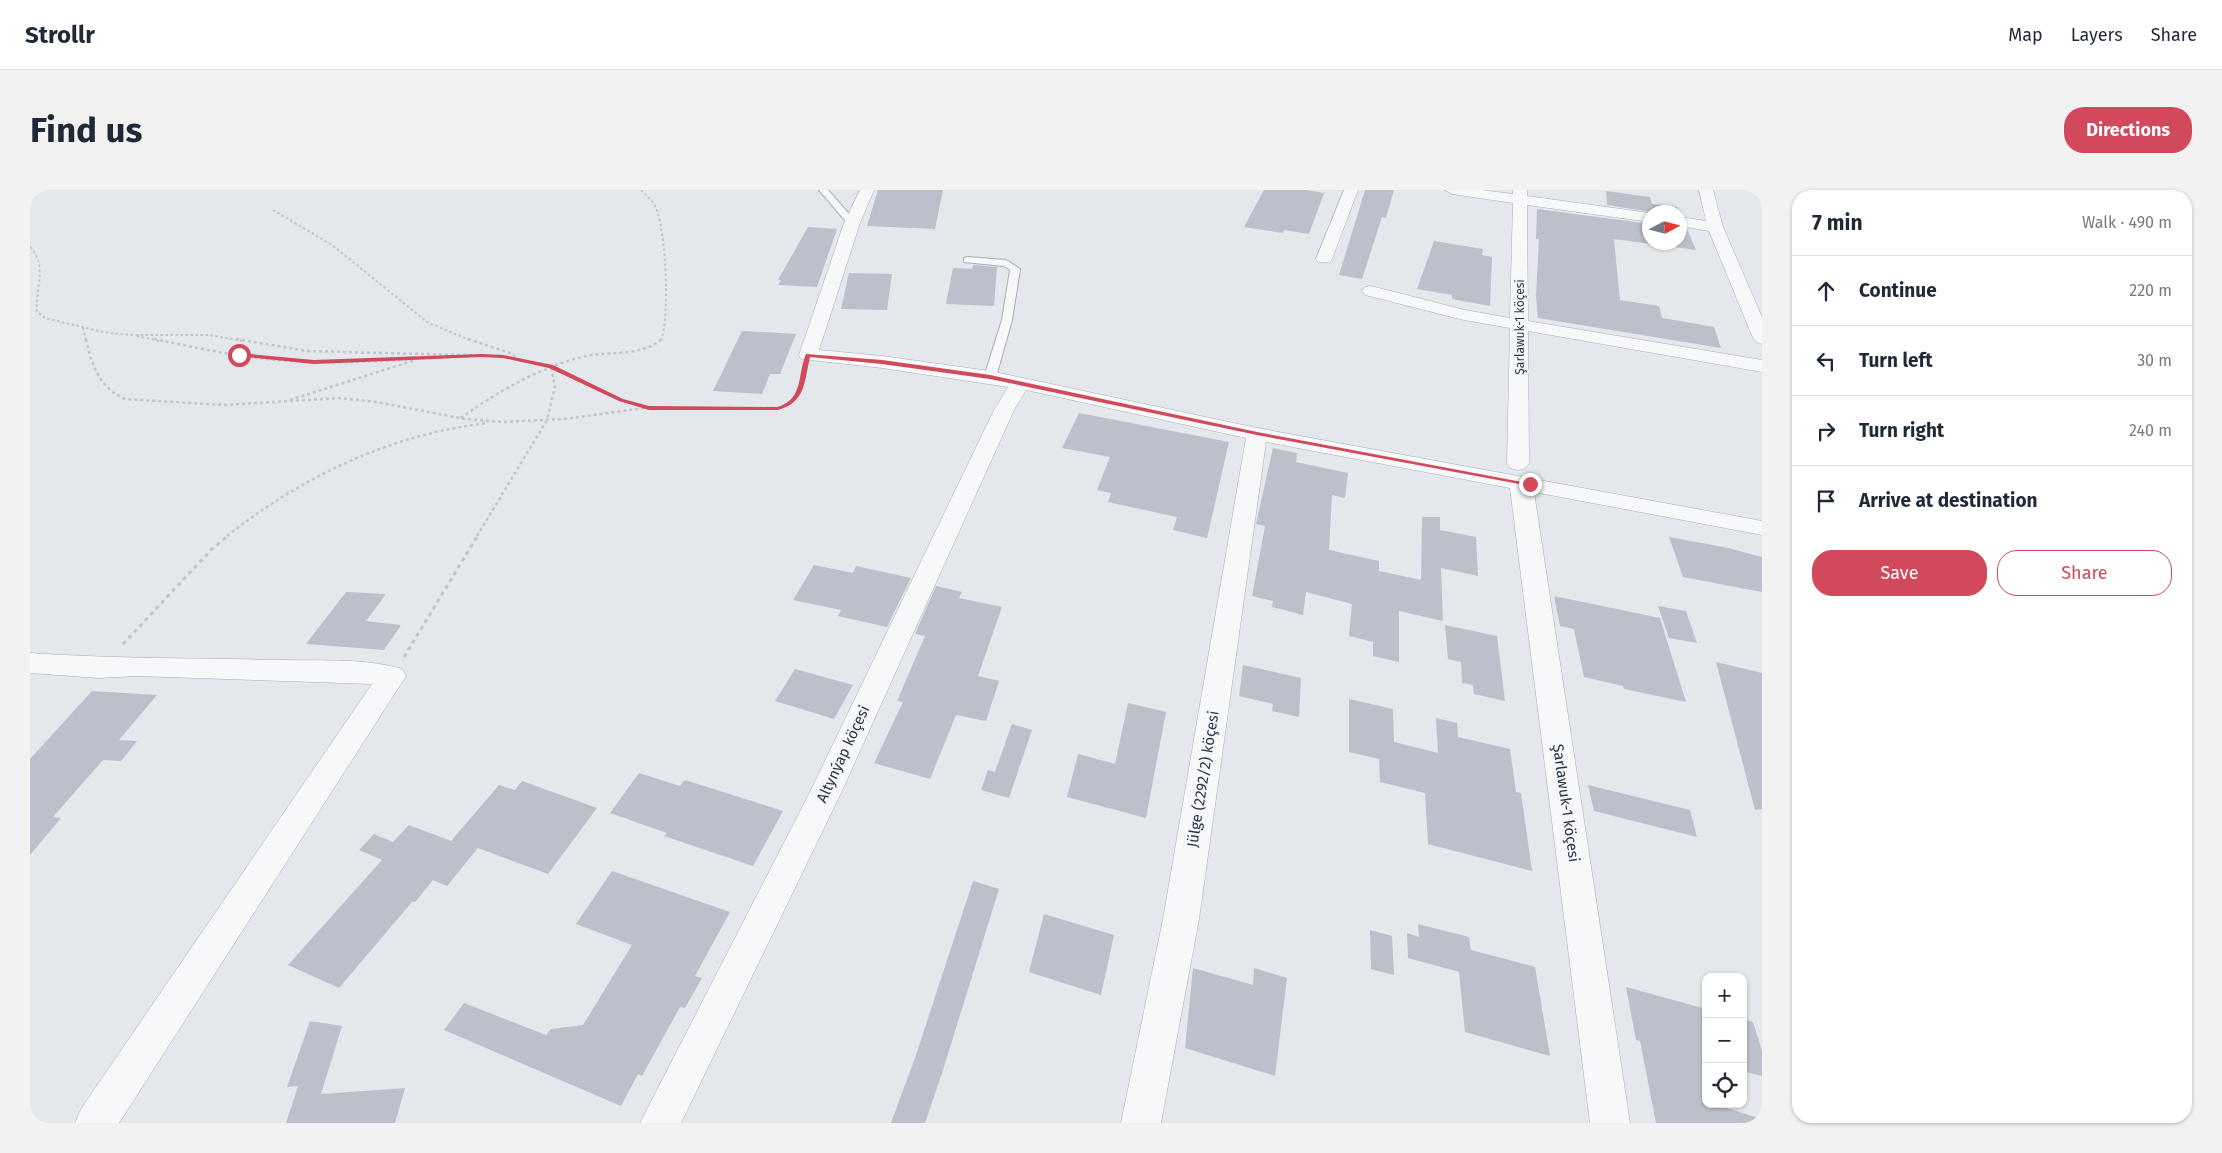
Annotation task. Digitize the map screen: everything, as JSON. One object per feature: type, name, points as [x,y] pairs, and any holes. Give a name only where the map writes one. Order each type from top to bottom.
[{"type":"street","points":[[867,190],[852,223],[808,356],[882,362],[990,377],[1257,434],[1520,473],[1762,528]]},
{"type":"street","points":[[1324,259],[1351,190]]},
{"type":"street","points":[[1452,190],[1520,195],[1642,217]]},
{"type":"street","points":[[1706,190],[1716,227],[1762,338]]},
{"type":"street","name":"Şarlawuk-1 köçesi","points":[[1520,195],[1520,473],[1610,1123]]},
{"type":"street","points":[[1687,223],[1716,227]]},
{"type":"street","points":[[1371,291],[1464,316],[1762,366]]},
{"type":"street","name":"Altynýap köçesi","points":[[660,1123],[825,793],[1004,410],[1020,383]]},
{"type":"street","name":"Jülge (2292/2) köçesi","points":[[1141,1123],[1181,919],[1257,434]]},
{"type":"street","points":[[30,664],[99,668],[147,666],[354,672],[392,676],[95,1123]]},
{"type":"lane","points":[[823,190],[852,223]]},
{"type":"lane","points":[[967,260],[1006,263],[1015,269],[1007,320],[990,377]]},
{"type":"path","points":[[461,418],[479,405],[551,367],[592,354],[638,350],[653,346],[662,340],[666,293],[661,230],[657,209],[641,190]]},
{"type":"path","points":[[274,210],[332,245],[427,322],[455,335],[510,352],[518,359]]},
{"type":"path","points":[[30,247],[34,250],[40,263],[35,303],[37,312],[45,318],[83,328],[239,355],[288,361],[346,362],[481,355]]},
{"type":"path","points":[[83,328],[97,376],[104,389],[115,396],[125,399],[224,405],[340,398],[358,399],[461,418],[511,422]]},
{"type":"path","points":[[129,335],[209,335],[307,351],[481,355],[518,359],[551,367],[598,387],[621,400],[649,408]]},
{"type":"path","points":[[99,668],[224,538],[272,502],[332,470],[418,435],[448,426],[547,420],[649,408],[766,409],[789,405],[798,397],[808,356]]},
{"type":"path","points":[[284,402],[423,358]]},
{"type":"path","points":[[392,676],[547,420],[556,388],[556,376],[551,367]]},
{"type":"building","points":[[878,190],[943,190],[935,229],[867,226]]},
{"type":"building","points":[[1264,190],[1306,190],[1324,193],[1309,234],[1284,230],[1283,233],[1244,227]]},
{"type":"building","points":[[1365,190],[1394,190],[1386,218],[1382,217],[1362,279],[1339,275]]},
{"type":"building","points":[[1606,191],[1650,197],[1652,204],[1660,205],[1642,205],[1642,210],[1607,205]]},
{"type":"building","points":[[1537,209],[1642,223],[1642,243],[1614,239],[1620,300],[1659,306],[1662,318],[1714,327],[1721,348],[1538,318],[1536,295],[1539,239],[1536,239]]},
{"type":"building","points":[[808,227],[837,229],[817,287],[778,285],[781,280],[778,280]]},
{"type":"building","points":[[1687,229],[1696,250],[1687,249]]},
{"type":"building","points":[[1434,241],[1483,249],[1482,255],[1492,257],[1490,306],[1452,299],[1452,295],[1417,289]]},
{"type":"building","points":[[973,265],[997,267],[994,306],[946,304],[953,268],[972,269]]},
{"type":"building","points":[[849,273],[892,274],[887,310],[841,309]]},
{"type":"building","points":[[742,331],[796,334],[780,374],[770,374],[762,394],[713,391]]},
{"type":"building","points":[[1079,413],[1229,442],[1207,538],[1173,530],[1177,517],[1108,502],[1111,493],[1097,490],[1110,457],[1062,448]]},
{"type":"building","points":[[1273,448],[1297,453],[1296,462],[1348,473],[1345,498],[1332,495],[1329,550],[1379,561],[1379,571],[1421,580],[1422,517],[1440,517],[1440,530],[1476,537],[1478,576],[1441,568],[1443,621],[1399,611],[1399,662],[1373,656],[1373,642],[1349,636],[1352,604],[1306,592],[1303,615],[1272,607],[1273,601],[1252,596],[1265,526],[1256,524]]},
{"type":"building","points":[[1669,537],[1728,548],[1762,557],[1762,592],[1683,577]]},
{"type":"building","points":[[814,565],[853,573],[856,566],[911,578],[887,627],[838,616],[841,610],[793,600]]},
{"type":"building","points":[[936,586],[962,592],[959,598],[1002,607],[978,676],[999,681],[986,721],[956,715],[930,779],[874,763],[903,702],[897,701],[925,636],[915,634]]},
{"type":"building","points":[[346,592],[386,594],[366,621],[401,625],[384,650],[306,644]]},
{"type":"building","points":[[1554,596],[1660,618],[1686,702],[1624,689],[1623,686],[1584,677],[1574,629],[1560,626]]},
{"type":"building","points":[[1658,606],[1686,611],[1697,643],[1669,638]]},
{"type":"building","points":[[1445,625],[1497,636],[1505,701],[1474,694],[1473,685],[1462,683],[1461,662],[1448,659]]},
{"type":"building","points":[[1716,662],[1762,673],[1762,809],[1755,810]]},
{"type":"building","points":[[1243,665],[1301,678],[1299,717],[1272,711],[1273,704],[1239,696]]},
{"type":"building","points":[[795,669],[853,685],[834,719],[775,701]]},
{"type":"building","points":[[92,691],[157,695],[119,740],[137,741],[121,761],[103,760],[53,817],[61,818],[30,855],[30,759]]},
{"type":"building","points":[[1349,699],[1393,709],[1394,742],[1438,753],[1436,718],[1457,723],[1458,737],[1510,749],[1516,792],[1521,793],[1532,871],[1428,844],[1425,793],[1380,782],[1379,759],[1349,752]]},
{"type":"building","points":[[1128,703],[1166,712],[1146,818],[1067,797],[1078,754],[1115,764]]},
{"type":"building","points":[[1012,724],[1032,730],[1009,798],[981,790],[988,770],[995,772]]},
{"type":"building","points":[[639,773],[680,786],[685,780],[783,811],[753,866],[664,836],[667,833],[610,813]]},
{"type":"building","points":[[522,781],[597,808],[548,874],[478,848],[447,886],[433,880],[339,988],[288,965],[382,860],[359,850],[374,834],[393,842],[409,825],[451,841],[499,785],[515,790]]},
{"type":"building","points":[[1588,785],[1690,810],[1697,837],[1594,811]]},
{"type":"building","points":[[612,871],[730,912],[695,976],[702,978],[685,1008],[680,1007],[642,1076],[638,1074],[621,1106],[444,1030],[464,1003],[546,1035],[551,1029],[583,1025],[632,945],[576,924]]},
{"type":"building","points":[[973,881],[999,889],[943,1070],[925,1123],[891,1123],[915,1058]]},
{"type":"building","points":[[1044,914],[1114,935],[1101,995],[1029,972]]},
{"type":"building","points":[[1418,924],[1469,937],[1471,950],[1535,967],[1550,1056],[1465,1032],[1459,972],[1408,958],[1407,933],[1419,937]]},
{"type":"building","points":[[1370,930],[1392,936],[1394,975],[1371,969]]},
{"type":"building","points":[[1193,968],[1253,985],[1254,968],[1287,978],[1275,1076],[1185,1048]]},
{"type":"building","points":[[1626,987],[1702,1008],[1702,1108],[1727,1108],[1758,1118],[1757,1123],[1656,1123],[1640,1041],[1636,1040]]},
{"type":"building","points":[[1747,1020],[1753,1022],[1762,1051],[1762,1076],[1747,1072]]},
{"type":"building","points":[[310,1021],[342,1026],[321,1094],[405,1088],[395,1123],[286,1123],[298,1086],[287,1087]]},
{"type":"route","points":[[239,355],[314,362],[399,360],[481,355],[503,356],[532,361],[551,367],[576,377],[621,400],[649,408],[778,408],[789,405],[798,397],[808,356],[882,362],[990,377],[1257,434],[1530,484]]}]
